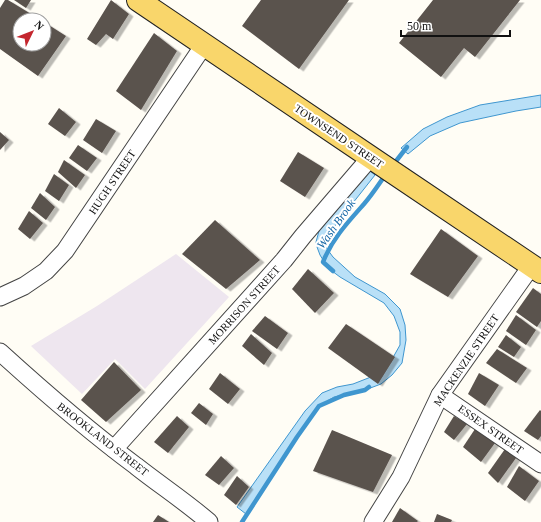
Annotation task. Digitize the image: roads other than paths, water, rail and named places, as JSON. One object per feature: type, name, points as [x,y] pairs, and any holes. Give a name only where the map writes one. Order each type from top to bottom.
[{"type":"main road","name":"TOWNSEND STREET","points":[[138,0],[536,268]]},
{"type":"street","name":"HUGH STREET","points":[[0,297],[24,286],[46,271],[65,251],[204,45]]},
{"type":"street","name":"MORRISON STREET","points":[[114,449],[284,260],[303,236],[383,166]]},
{"type":"street","name":"MACKENZIE STREET","points":[[373,522],[401,477],[440,395],[536,268]]},
{"type":"street","name":"BROOKLAND STREET","points":[[0,352],[48,395],[201,520]]},
{"type":"street","name":"ESSEX STREET","points":[[440,395],[541,464]]},
{"type":"water","points":[[541,95],[541,107],[460,123],[430,136],[408,154],[401,148],[423,129],[447,117],[480,105]]},
{"type":"water","points":[[370,171],[375,175],[330,232],[325,246],[333,257],[355,277],[385,294],[400,309],[405,325],[406,340],[402,363],[392,375],[381,384],[365,390],[334,397],[319,406],[246,514],[237,507],[305,411],[322,393],[337,387],[353,384],[376,375],[391,361],[400,345],[400,332],[394,316],[384,303],[340,277],[328,268],[320,255],[316,242],[319,231]]},
{"type":"waterway","name":"Wash Brook","points":[[393,165],[407,147]]},
{"type":"waterway","name":"Wash Brook","points":[[333,271],[323,262],[331,246],[346,224],[370,197],[386,174]]},
{"type":"waterway","name":"Wash Brook","points":[[242,522],[319,406],[344,395],[365,390],[369,387]]}]
